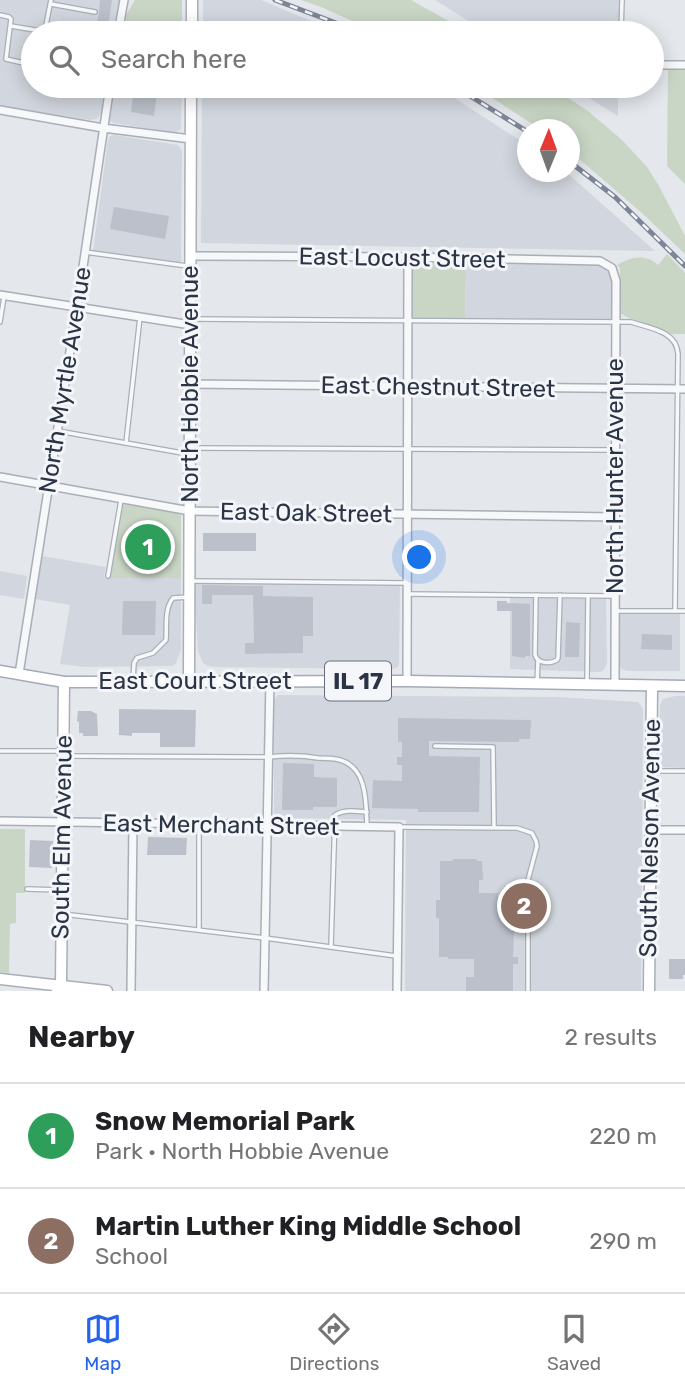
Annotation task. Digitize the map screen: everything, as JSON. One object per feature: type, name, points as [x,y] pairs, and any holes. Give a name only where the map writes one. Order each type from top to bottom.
[{"type":"main road","points":[[192,0],[192,21]]},
{"type":"main road","name":"North Hobbie Avenue","points":[[189,682],[191,98]]},
{"type":"main road","name":"East Court Street","points":[[0,671],[64,682],[270,680],[685,686]]},
{"type":"main road","name":"South Elm Avenue","points":[[59,988],[64,682]]},
{"type":"main road","name":"South Nelson Avenue","points":[[649,991],[652,685]]},
{"type":"main road","points":[[0,978],[59,988],[107,991]]},
{"type":"street","points":[[120,21],[124,0]]},
{"type":"street","points":[[664,65],[685,65]]},
{"type":"street","name":"North Myrtle Avenue","points":[[19,674],[108,98]]},
{"type":"street","points":[[0,110],[103,128],[191,139]]},
{"type":"street","points":[[407,681],[408,257]]},
{"type":"street","name":"East Locust Street","points":[[191,261],[408,257],[600,261],[612,268]]},
{"type":"street","name":"North Hunter Avenue","points":[[612,268],[616,281],[615,686]]},
{"type":"street","points":[[2,295],[140,317],[191,322]]},
{"type":"street","name":"East Chestnut Street","points":[[190,384],[682,389]]},
{"type":"street","name":"East Oak Street","points":[[0,477],[190,510],[615,517]]},
{"type":"street","points":[[264,991],[270,680]]},
{"type":"street","name":"East Merchant Street","points":[[0,821],[399,827]]},
{"type":"street","points":[[131,991],[133,824]]},
{"type":"street","points":[[397,991],[399,827]]},
{"type":"street","points":[[651,830],[685,830]]},
{"type":"lane","points":[[621,21],[622,0]]},
{"type":"lane","points":[[47,21],[51,2],[95,12]]},
{"type":"lane","points":[[0,15],[10,18],[6,59],[21,63]]},
{"type":"lane","points":[[10,26],[21,28]]},
{"type":"lane","points":[[85,252],[191,261]]},
{"type":"lane","points":[[0,322],[2,295]]},
{"type":"lane","points":[[126,443],[140,317]]},
{"type":"lane","points":[[191,322],[631,322],[663,332],[678,345],[682,389],[676,611]]},
{"type":"lane","points":[[57,431],[190,451],[615,450]]},
{"type":"lane","points":[[108,576],[121,498]]},
{"type":"lane","points":[[190,581],[407,583]]},
{"type":"lane","points":[[407,594],[615,596]]},
{"type":"lane","points":[[536,595],[537,684]]},
{"type":"lane","points":[[538,660],[557,660],[560,595]]},
{"type":"lane","points":[[587,685],[588,596]]},
{"type":"lane","points":[[133,682],[134,663],[137,658],[153,653],[166,640],[170,601],[173,598],[190,597]]},
{"type":"lane","points":[[615,610],[685,611]]},
{"type":"lane","points":[[435,746],[493,747],[494,828]]},
{"type":"lane","points":[[0,751],[269,757],[285,755],[342,761],[356,770],[361,780],[366,799],[368,827]]},
{"type":"lane","points":[[651,771],[685,771]]},
{"type":"lane","points":[[331,947],[335,816],[347,811],[367,812]]},
{"type":"lane","points":[[199,930],[200,825]]},
{"type":"lane","points":[[399,827],[522,829],[531,833],[536,841],[536,851],[528,880],[528,991]]},
{"type":"lane","points":[[27,889],[62,890]]},
{"type":"lane","points":[[62,914],[398,956]]},
{"type":"shaded area","points":[[0,0],[120,0],[116,21],[21,21],[21,98],[103,98],[101,113],[97,119],[0,106]]},
{"type":"shaded area","points":[[203,0],[261,0],[311,21],[203,21]]},
{"type":"shaded area","points":[[435,0],[619,0],[619,21],[469,21]]},
{"type":"shaded area","points":[[111,98],[182,98],[181,129],[175,133],[114,123],[109,117]]},
{"type":"shaded area","points":[[202,98],[455,98],[517,139],[517,182],[577,182],[655,251],[201,243]]},
{"type":"shaded area","points":[[589,98],[618,98],[618,116]]},
{"type":"shaded area","points":[[114,135],[178,145],[182,151],[181,263],[93,251],[108,140]]},
{"type":"shaded area","points":[[466,263],[602,266],[611,278],[611,320],[465,318]]},
{"type":"shaded area","points":[[42,556],[106,567],[104,577],[110,578],[181,578],[181,650],[176,663],[172,666],[84,667],[60,664],[70,605],[35,599]]},
{"type":"shaded area","points":[[0,571],[27,576],[24,599],[0,595]]},
{"type":"shaded area","points":[[194,583],[400,585],[399,665],[392,669],[208,666],[203,663],[198,651]]},
{"type":"shaded area","points":[[510,598],[606,599],[607,663],[604,670],[510,669]]},
{"type":"shaded area","points":[[619,613],[680,614],[680,671],[621,669]]},
{"type":"shaded area","points":[[278,695],[558,697],[638,702],[643,711],[641,991],[405,991],[406,820],[276,818],[274,700]]},
{"type":"shaded area","points":[[685,696],[685,768],[659,767],[660,705],[663,699]]},
{"type":"green space","points":[[135,0],[182,0],[182,21],[124,21]]},
{"type":"green space","points":[[301,0],[411,0],[449,21],[352,21]]},
{"type":"green space","points":[[668,70],[685,70],[685,184],[667,166]]},
{"type":"green space","points":[[492,98],[568,98],[588,111],[622,140],[647,167],[685,236],[685,254],[580,160],[580,119],[525,119]]},
{"type":"green space","points":[[667,254],[685,273],[685,334],[670,334],[620,313],[620,268],[617,265],[627,260],[643,258],[658,265]]},
{"type":"green space","points":[[420,262],[466,263],[465,318],[412,318],[412,270],[413,266]]},
{"type":"green space","points":[[123,504],[179,513],[181,578],[110,578]]},
{"type":"green space","points":[[0,829],[25,829],[25,893],[16,893],[16,923],[10,924],[9,973],[0,972]]},
{"type":"building","points":[[100,0],[112,0],[109,21],[97,21]]},
{"type":"building","points":[[133,98],[156,98],[154,116],[131,112]]},
{"type":"building","points":[[114,207],[169,216],[165,239],[110,229]]},
{"type":"building","points":[[203,533],[256,533],[256,551],[203,551]]},
{"type":"building","points":[[202,585],[263,586],[263,596],[313,597],[313,636],[303,636],[303,653],[245,654],[245,643],[254,643],[253,595],[212,595],[212,604],[202,604]]},
{"type":"building","points":[[123,601],[156,601],[155,635],[122,635]]},
{"type":"building","points":[[497,601],[530,604],[530,656],[512,656],[512,611],[497,611]]},
{"type":"building","points":[[566,622],[580,623],[579,657],[565,657]]},
{"type":"building","points":[[642,634],[672,635],[672,650],[641,649]]},
{"type":"building","points":[[119,709],[196,710],[195,747],[160,747],[160,733],[119,735]]},
{"type":"building","points":[[78,711],[97,714],[98,736],[83,736],[83,733],[79,733]]},
{"type":"building","points":[[398,718],[531,720],[530,739],[519,739],[519,742],[429,741],[429,756],[480,757],[479,812],[418,812],[418,809],[372,808],[373,780],[402,781],[402,765],[397,765],[397,757],[402,757],[402,742],[398,742]]},
{"type":"building","points":[[283,763],[314,764],[314,777],[337,778],[337,807],[282,810]]},
{"type":"building","points":[[148,837],[187,838],[186,855],[147,855]]},
{"type":"building","points":[[30,840],[53,841],[52,868],[29,867]]},
{"type":"building","points":[[440,861],[482,861],[483,880],[479,880],[479,893],[498,893],[498,898],[511,899],[510,931],[514,931],[513,957],[518,957],[518,964],[513,964],[513,991],[466,991],[466,977],[474,977],[474,959],[439,957],[436,900],[440,900]]},
{"type":"building","points":[[669,959],[685,959],[683,979],[669,979]]},
{"type":"railway","points":[[275,0],[331,21]]},
{"type":"railway","points":[[473,98],[517,125]]},
{"type":"railway","points":[[580,170],[615,197],[685,266]]},
{"type":"place","name":"Snow Memorial Park","points":[[148,547]]},
{"type":"place","name":"Martin Luther King Middle School","points":[[524,906]]}]
